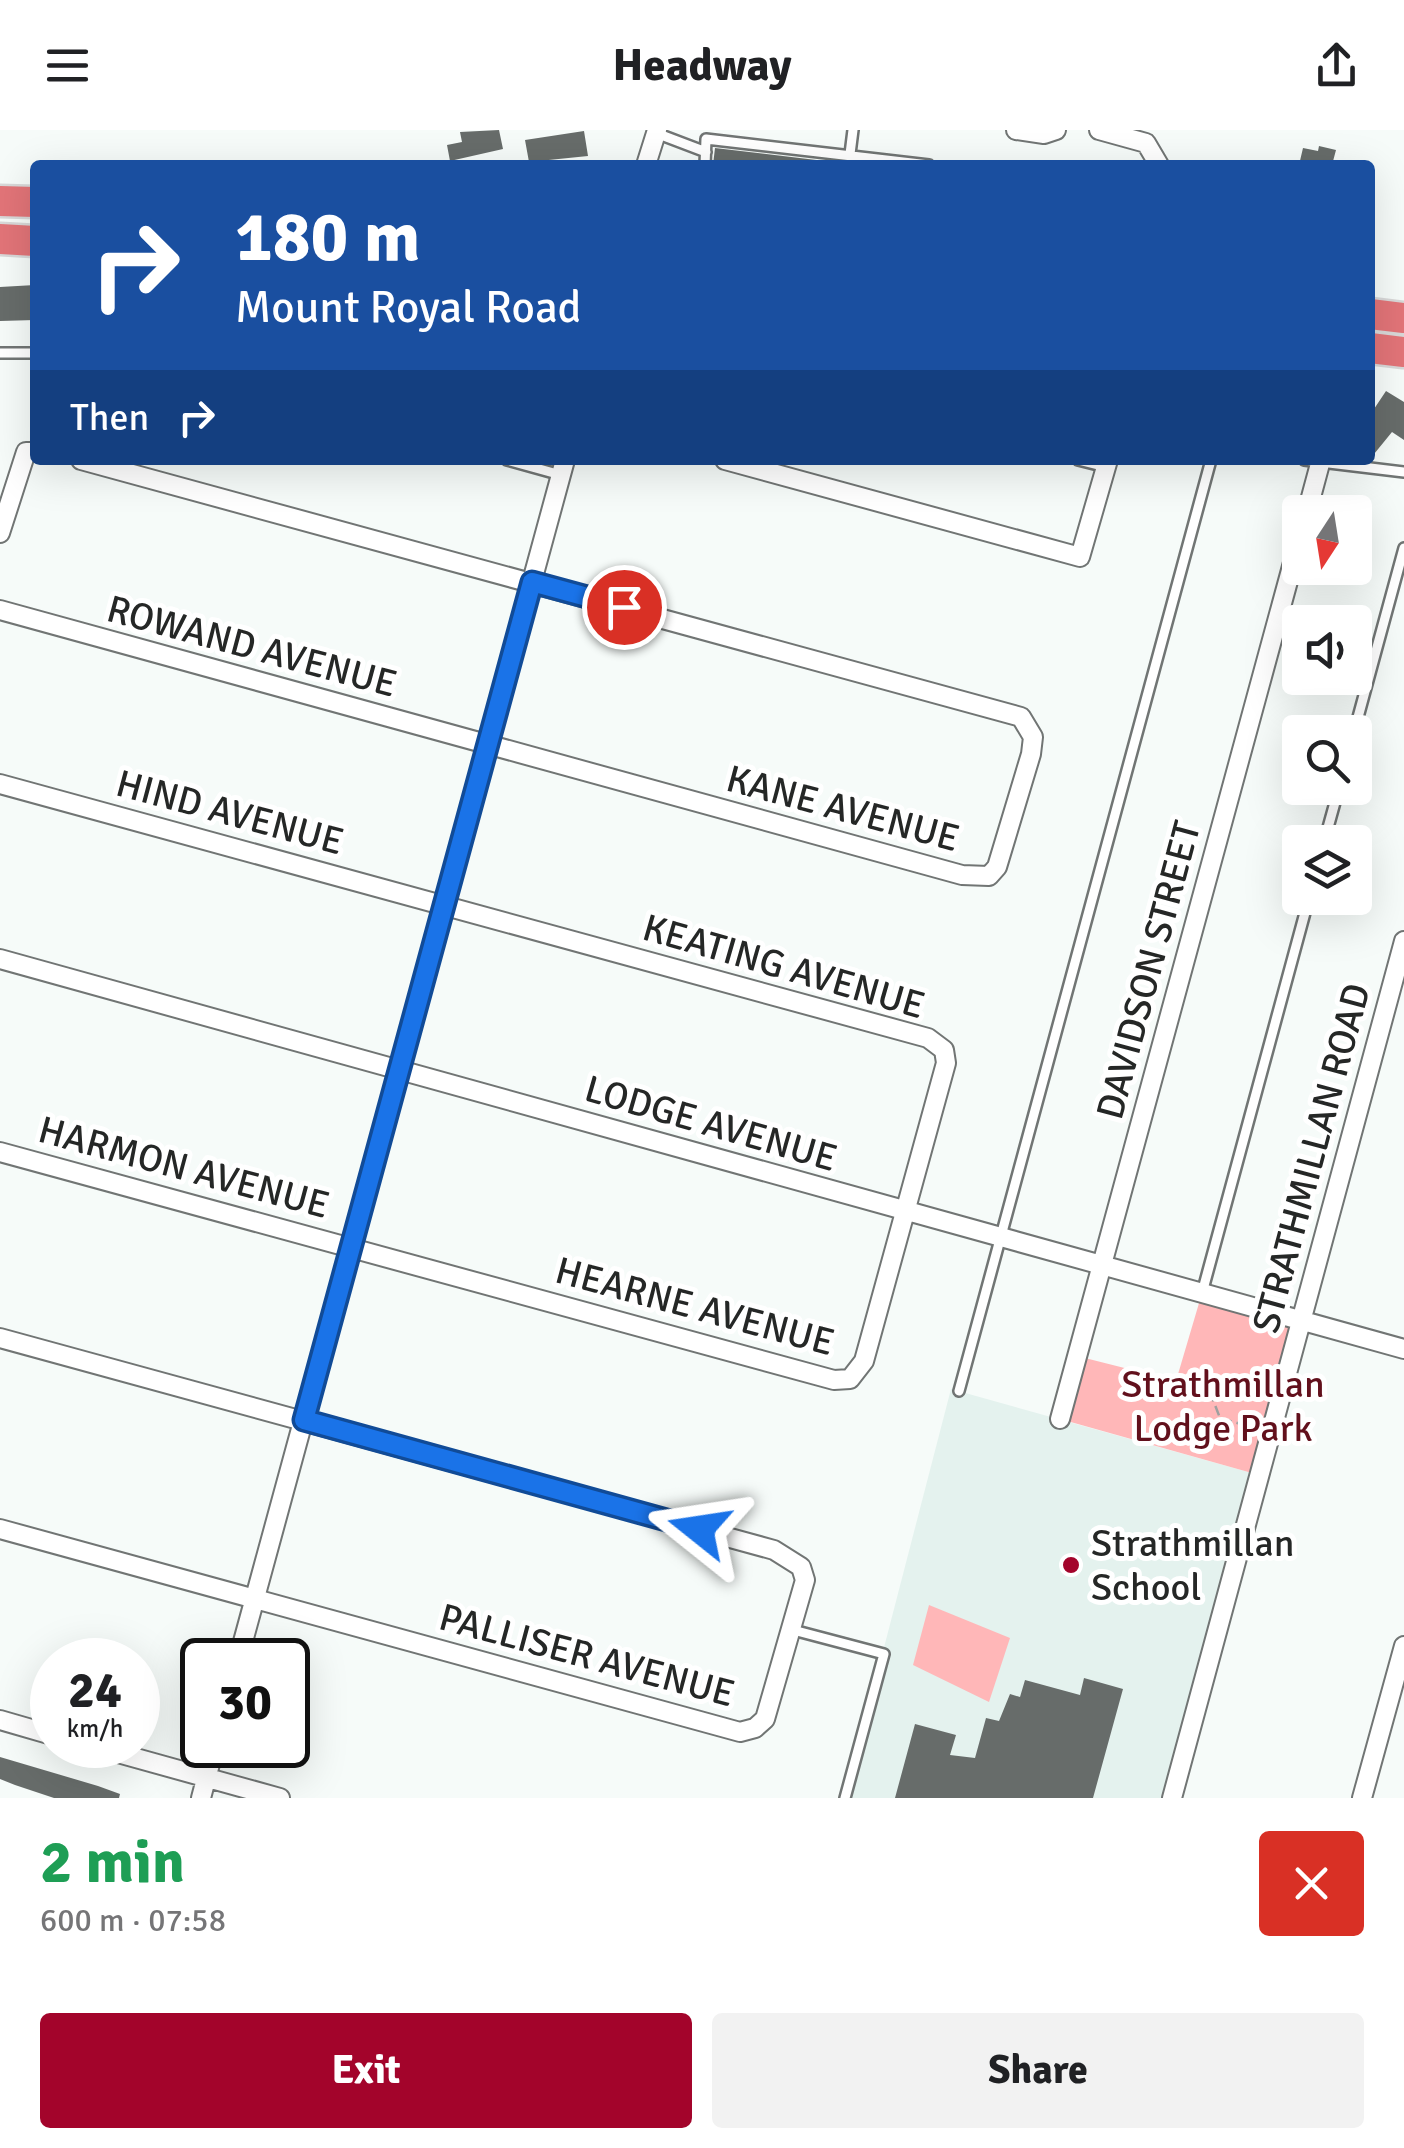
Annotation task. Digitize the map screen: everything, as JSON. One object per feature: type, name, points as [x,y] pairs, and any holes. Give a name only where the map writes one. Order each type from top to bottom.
[{"type":"highway","points":[[0,201],[30,202]]},
{"type":"highway","points":[[0,239],[30,240]]},
{"type":"highway","points":[[1375,315],[1404,318]]},
{"type":"highway","points":[[1375,349],[1404,352]]},
{"type":"street","points":[[1016,130],[1044,134],[1056,130]]},
{"type":"street","points":[[1100,130],[1146,143],[1156,160]]},
{"type":"street","points":[[648,160],[656,132]]},
{"type":"street","points":[[0,533],[18,465],[30,452]]},
{"type":"street","points":[[100,465],[532,582]]},
{"type":"street","points":[[744,465],[1080,558],[1107,465]]},
{"type":"street","points":[[1310,495],[1314,465]]},
{"type":"street","points":[[244,1638],[563,467]]},
{"type":"street","name":"KANE AVENUE","points":[[488,743],[976,877],[989,876],[997,867],[1031,754],[1034,737],[1021,717],[532,582]]},
{"type":"street","name":"DAVIDSON STREET","points":[[1060,1420],[1287,585]]},
{"type":"street","name":"ROWAND AVENUE","points":[[0,610],[488,743]]},
{"type":"street","name":"HIND AVENUE","points":[[0,784],[444,904]]},
{"type":"street","name":"KEATING AVENUE","points":[[444,904],[928,1038],[944,1050],[946,1063],[906,1211]]},
{"type":"street","name":"STRATHMILLAN ROAD","points":[[1172,1798],[1404,941]]},
{"type":"street","name":"LODGE AVENUE","points":[[0,959],[1404,1348]]},
{"type":"street","name":"HARMON AVENUE","points":[[0,1152],[350,1245]]},
{"type":"street","name":"HEARNE AVENUE","points":[[350,1245],[834,1380],[850,1379],[860,1371],[906,1211]]},
{"type":"street","points":[[0,1338],[304,1420]]},
{"type":"street","name":"PALLISER AVENUE","points":[[0,1529],[740,1732],[755,1728],[766,1719],[805,1580],[801,1566],[774,1550],[304,1420]]},
{"type":"street","points":[[1362,1798],[1404,1646]]},
{"type":"street","points":[[0,1720],[30,1729]]},
{"type":"street","points":[[1383,1720],[1404,1726]]},
{"type":"street","points":[[160,1765],[280,1798]]},
{"type":"street","points":[[202,1798],[209,1768]]},
{"type":"lane","points":[[850,154],[852,130]]},
{"type":"lane","points":[[656,132],[706,152]]},
{"type":"lane","points":[[705,160],[706,139],[893,160]]},
{"type":"lane","points":[[0,353],[30,353]]},
{"type":"lane","points":[[958,1391],[1210,465]]},
{"type":"lane","points":[[1347,465],[1404,472]]},
{"type":"lane","points":[[1359,715],[1404,548]]},
{"type":"lane","points":[[1202,1292],[1304,915]]},
{"type":"lane","points":[[793,1630],[884,1654],[845,1798]]},
{"type":"path","points":[[1210,1392],[1220,1418],[1251,1427]]},
{"type":"shaded area","name":"Strathmillan School","points":[[951,1389],[1259,1475],[1172,1798],[845,1798]]},
{"type":"green space","name":"Strathmillan Lodge Park","points":[[1202,1293],[1301,1320],[1259,1475],[1060,1419],[1077,1356],[1176,1381]]},
{"type":"green space","points":[[929,1605],[1010,1638],[989,1702],[913,1665]]},
{"type":"building","points":[[499,130],[503,149],[450,160],[447,145],[462,142],[460,132]]},
{"type":"building","points":[[584,131],[588,156],[529,160],[525,140]]},
{"type":"building","points":[[1319,146],[1336,150],[1333,160],[1300,160],[1303,148],[1318,151]]},
{"type":"building","points":[[715,148],[816,160],[714,160]]},
{"type":"building","points":[[30,285],[30,320],[0,321],[0,287]]},
{"type":"building","points":[[1386,391],[1404,402],[1404,440],[1392,432],[1375,453],[1375,408]]},
{"type":"building","points":[[1084,1678],[1123,1689],[1093,1798],[895,1798],[915,1724],[956,1735],[950,1755],[975,1758],[986,1718],[999,1721],[1010,1694],[1020,1697],[1025,1680],[1080,1695]]},
{"type":"building","points":[[0,1757],[120,1794],[119,1798],[54,1798],[0,1779]]},
{"type":"place","name":"Strathmillan School","points":[[1071,1565]]},
{"type":"route","points":[[624,607],[532,582],[304,1420],[699,1529]]}]
